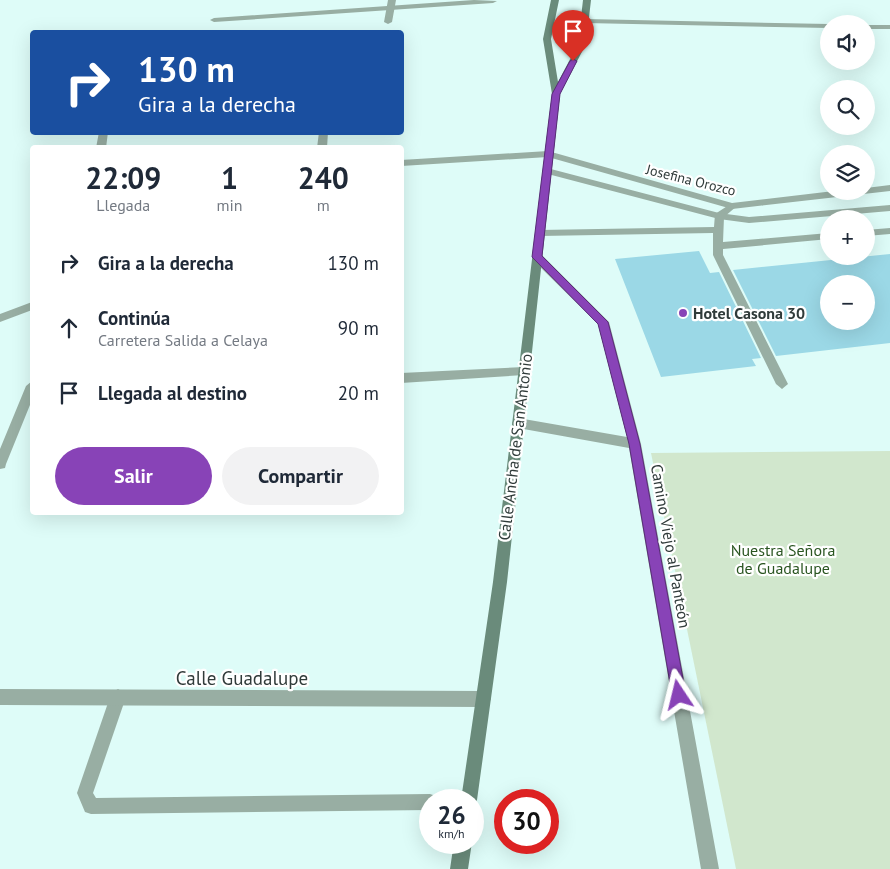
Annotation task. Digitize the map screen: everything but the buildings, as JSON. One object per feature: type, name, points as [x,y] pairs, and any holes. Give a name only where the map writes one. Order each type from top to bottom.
[{"type":"main road","points":[[556,0],[547,39],[556,94]]},
{"type":"main road","points":[[556,94],[582,44],[587,0]]},
{"type":"main road","name":"Calle Ancha de San Antonio","points":[[471,789],[518,423],[556,94]]},
{"type":"main road","points":[[459,869],[461,854]]},
{"type":"street","points":[[388,22],[392,0]]},
{"type":"street","points":[[214,20],[493,1]]},
{"type":"street","points":[[584,21],[820,26]]},
{"type":"street","points":[[875,27],[890,27]]},
{"type":"street","name":"Josefina Orozco","points":[[404,163],[548,154],[732,206],[890,188]]},
{"type":"street","name":"Josefina Orozco","points":[[547,170],[719,216],[749,220],[890,208]]},
{"type":"street","points":[[732,206],[719,216],[718,255],[782,384]]},
{"type":"street","points":[[540,233],[719,230]]},
{"type":"street","points":[[875,232],[890,231]]},
{"type":"street","points":[[719,246],[820,237]]},
{"type":"street","name":"Camino Viejo al Panteón","points":[[537,257],[603,322],[635,444],[710,869]]},
{"type":"street","points":[[0,318],[30,307]]},
{"type":"street","points":[[404,378],[524,371]]},
{"type":"street","points":[[1,460],[30,391]]},
{"type":"street","points":[[518,423],[635,444]]},
{"type":"street","name":"Calle Guadalupe","points":[[0,697],[483,699]]},
{"type":"street","points":[[118,697],[85,792],[91,806],[419,802]]},
{"type":"green space","name":"Nuestra Señora de Guadalupe","points":[[890,451],[890,869],[736,869],[651,453]]},
{"type":"place","name":"Hotel Casona 30","points":[[683,313]]},
{"type":"route","points":[[573,61],[556,94],[537,257],[603,322],[635,444],[679,695]]}]
